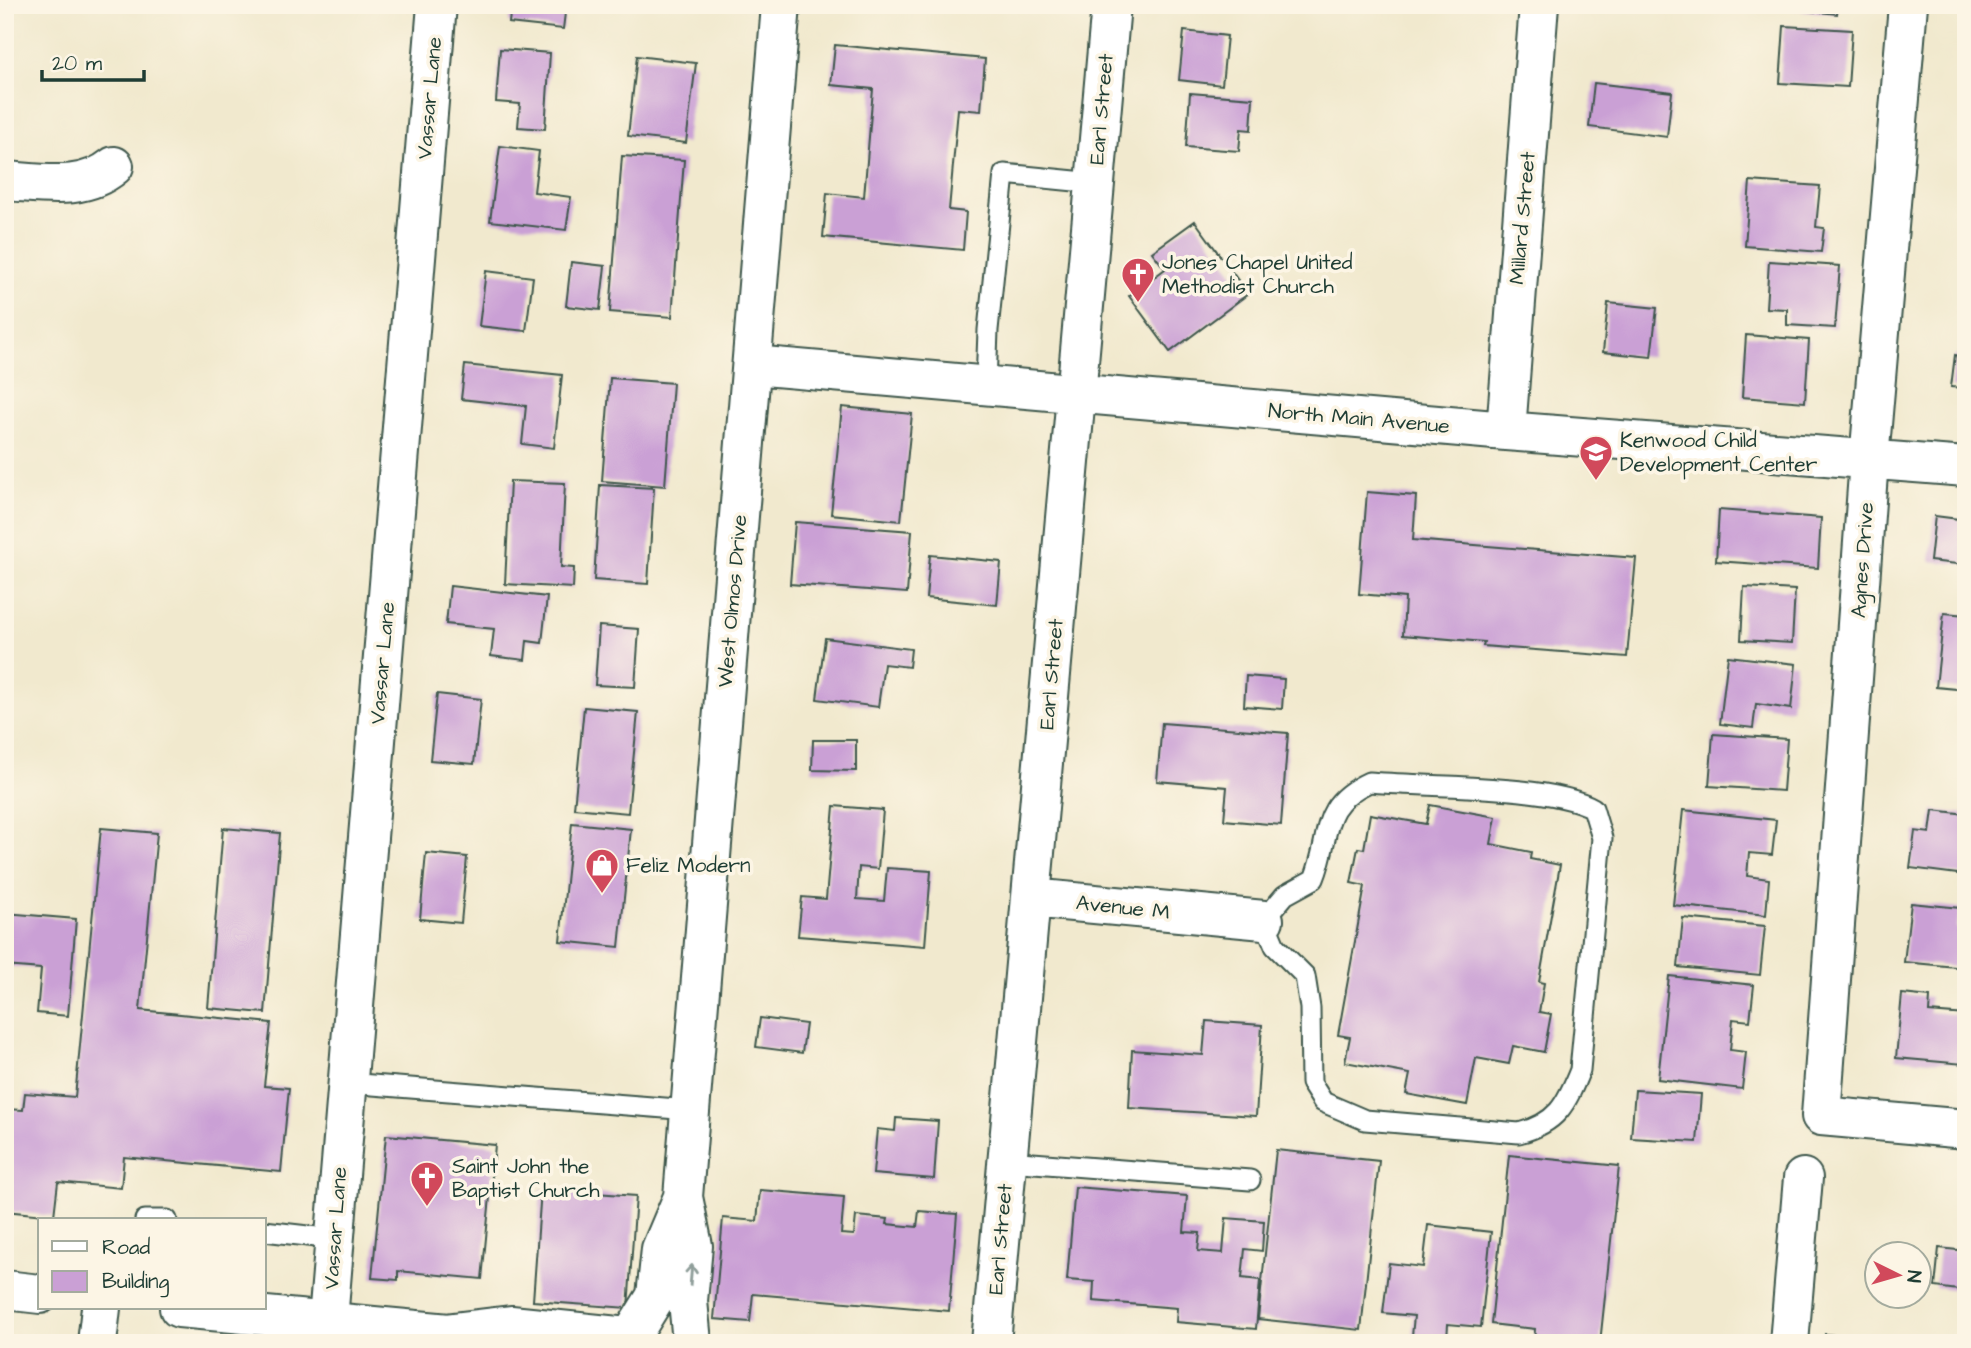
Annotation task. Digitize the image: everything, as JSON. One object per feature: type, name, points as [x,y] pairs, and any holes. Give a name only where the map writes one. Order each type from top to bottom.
[{"type":"street","name":"Vassar Lane","points":[[345,1329],[334,1239],[437,5]]},
{"type":"street","name":"West Olmos Drive","points":[[692,1343],[688,1301],[693,1246],[683,1198],[781,5]]},
{"type":"street","name":"Earl Street","points":[[991,1343],[1111,5]]},
{"type":"street","name":"Millard Street","points":[[1506,431],[1539,5]]},
{"type":"street","name":"Agnes Drive","points":[[1908,5],[1869,460],[1821,1116],[1966,1129]]},
{"type":"street","points":[[5,181],[73,185],[101,177],[114,166]]},
{"type":"street","name":"North Main Avenue","points":[[752,365],[1506,431],[1966,467]]},
{"type":"street","name":"Avenue M","points":[[1031,898],[1264,920]]},
{"type":"street","points":[[1789,1343],[1803,1178]]},
{"type":"street","name":"West Olmos Drive","points":[[621,1336],[646,1317],[656,1296],[661,1249],[683,1198]]},
{"type":"street","points":[[5,1290],[38,1294]]},
{"type":"street","points":[[97,1343],[101,1310]]},
{"type":"street","points":[[195,1310],[345,1329],[466,1338],[511,1325],[621,1336],[653,1328],[670,1331],[692,1343]]},
{"type":"lane","points":[[986,386],[988,330],[1004,174],[1095,183]]},
{"type":"lane","points":[[1369,782],[1512,791],[1578,800],[1593,808],[1602,838],[1600,868],[1580,1070],[1569,1099],[1554,1118],[1540,1127],[1519,1133],[1365,1120],[1322,1102],[1311,1083],[1310,1008],[1305,976],[1275,946],[1264,920],[1285,895],[1314,879],[1332,809],[1350,791],[1369,782]]},
{"type":"lane","points":[[347,1083],[690,1110]]},
{"type":"lane","points":[[1007,1161],[1250,1181]]},
{"type":"lane","points":[[266,1231],[334,1239]]},
{"type":"building","points":[[511,5],[566,5],[563,29],[509,23]]},
{"type":"building","points":[[1781,5],[1838,5],[1837,14],[1781,8]]},
{"type":"building","points":[[1784,26],[1852,30],[1848,87],[1780,83]]},
{"type":"building","points":[[1184,31],[1227,36],[1222,85],[1179,80]]},
{"type":"building","points":[[835,45],[985,59],[981,111],[958,109],[949,210],[966,212],[963,250],[823,237],[827,193],[864,197],[873,89],[831,85]]},
{"type":"building","points":[[500,49],[550,53],[545,129],[518,127],[520,104],[496,102]]},
{"type":"building","points":[[637,56],[696,63],[686,143],[628,136]]},
{"type":"building","points":[[1594,83],[1672,92],[1667,137],[1589,127]]},
{"type":"building","points":[[1190,93],[1253,98],[1251,130],[1241,129],[1239,151],[1186,147]]},
{"type":"building","points":[[500,146],[539,151],[534,192],[571,197],[566,230],[490,221]]},
{"type":"building","points":[[622,156],[684,160],[672,317],[610,312]]},
{"type":"building","points":[[1750,181],[1820,186],[1816,227],[1824,228],[1821,252],[1745,246]]},
{"type":"building","points":[[1195,221],[1248,294],[1170,352],[1129,296],[1165,269],[1152,252]]},
{"type":"building","points":[[1769,261],[1840,266],[1835,328],[1787,325],[1787,309],[1766,308]]},
{"type":"building","points":[[571,262],[605,266],[600,310],[566,306]]},
{"type":"building","points":[[1964,266],[1966,267],[1966,312],[1959,311]]},
{"type":"building","points":[[486,271],[533,277],[526,331],[479,326]]},
{"type":"building","points":[[1608,303],[1657,308],[1651,357],[1603,352]]},
{"type":"building","points":[[1746,335],[1809,340],[1805,402],[1742,397]]},
{"type":"building","points":[[1955,355],[1966,357],[1966,414],[1960,413],[1962,388],[1951,387]]},
{"type":"building","points":[[465,365],[562,375],[554,448],[522,444],[526,406],[461,399]]},
{"type":"building","points":[[610,378],[673,383],[665,486],[602,481]]},
{"type":"building","points":[[842,407],[912,414],[901,521],[831,514]]},
{"type":"building","points":[[510,481],[565,483],[561,567],[574,568],[573,588],[505,584]]},
{"type":"building","points":[[600,485],[654,488],[648,584],[594,580]]},
{"type":"building","points":[[1367,492],[1416,496],[1413,540],[1636,558],[1627,657],[1483,646],[1484,642],[1403,635],[1405,598],[1359,594]]},
{"type":"building","points":[[1719,510],[1821,518],[1818,568],[1716,561]]},
{"type":"building","points":[[1935,516],[1966,520],[1966,565],[1930,561]]},
{"type":"building","points":[[795,522],[912,531],[907,593],[790,584]]},
{"type":"building","points":[[930,555],[1001,562],[997,605],[926,598]]},
{"type":"building","points":[[450,586],[547,597],[542,643],[527,641],[525,660],[491,656],[494,629],[446,624]]},
{"type":"building","points":[[1744,587],[1795,590],[1792,643],[1741,640]]},
{"type":"building","points":[[1944,613],[1966,615],[1966,690],[1936,687]]},
{"type":"building","points":[[599,626],[639,629],[635,687],[595,685]]},
{"type":"building","points":[[825,638],[911,649],[909,667],[884,664],[878,707],[817,699]]},
{"type":"building","points":[[1728,656],[1796,664],[1791,709],[1756,704],[1753,728],[1720,724]]},
{"type":"building","points":[[1246,676],[1284,679],[1282,709],[1244,706]]},
{"type":"building","points":[[437,694],[481,699],[474,764],[430,760]]},
{"type":"building","points":[[584,707],[638,712],[628,813],[574,808]]},
{"type":"building","points":[[1162,723],[1288,733],[1281,825],[1224,820],[1227,787],[1157,781]]},
{"type":"building","points":[[1713,734],[1787,739],[1783,791],[1709,786]]},
{"type":"building","points":[[813,740],[856,740],[856,771],[812,770]]},
{"type":"building","points":[[1430,805],[1496,817],[1491,844],[1531,852],[1530,859],[1560,865],[1539,982],[1544,983],[1539,1012],[1551,1014],[1544,1052],[1513,1046],[1509,1064],[1476,1058],[1467,1105],[1406,1094],[1410,1074],[1345,1062],[1350,1037],[1338,1035],[1365,886],[1351,883],[1358,848],[1364,849],[1370,814],[1426,824]]},
{"type":"building","points":[[834,806],[883,810],[878,869],[859,867],[857,899],[884,901],[887,868],[931,871],[925,946],[798,936],[802,897],[826,899]]},
{"type":"building","points":[[1683,810],[1776,820],[1772,855],[1749,853],[1747,876],[1769,879],[1766,915],[1673,905]]},
{"type":"building","points":[[1933,810],[1966,814],[1966,875],[1910,868],[1915,831],[1930,833]]},
{"type":"building","points":[[572,823],[631,829],[619,947],[560,941]]},
{"type":"building","points":[[101,828],[157,833],[140,1010],[271,1023],[264,1086],[289,1088],[281,1172],[124,1157],[121,1188],[58,1182],[54,1216],[5,1211],[5,1109],[23,1110],[25,1093],[75,1097]]},
{"type":"building","points":[[223,828],[280,833],[265,1013],[208,1008]]},
{"type":"building","points":[[426,853],[467,857],[461,923],[420,919]]},
{"type":"building","points":[[1911,903],[1960,908],[1957,929],[1966,929],[1966,968],[1904,962]]},
{"type":"building","points":[[5,913],[76,919],[68,1016],[37,1013],[41,969],[5,966]]},
{"type":"building","points":[[1683,918],[1765,926],[1760,975],[1678,967]]},
{"type":"building","points":[[1669,976],[1754,985],[1750,1021],[1733,1019],[1730,1050],[1746,1052],[1742,1089],[1658,1079]]},
{"type":"building","points":[[1902,994],[1930,997],[1929,1012],[1966,1015],[1964,1064],[1896,1058]]},
{"type":"building","points":[[760,1018],[806,1024],[802,1053],[756,1047]]},
{"type":"building","points":[[1206,1021],[1262,1025],[1256,1116],[1129,1108],[1132,1050],[1203,1055]]},
{"type":"building","points":[[1635,1090],[1701,1094],[1697,1142],[1631,1138]]},
{"type":"building","points":[[896,1118],[938,1121],[934,1179],[873,1174],[877,1129],[895,1131]]},
{"type":"building","points":[[386,1135],[495,1145],[482,1279],[398,1271],[398,1280],[372,1278]]},
{"type":"building","points":[[1276,1150],[1379,1161],[1361,1330],[1258,1319]]},
{"type":"building","points":[[1509,1155],[1619,1166],[1600,1343],[1534,1343],[1535,1329],[1491,1324]]},
{"type":"building","points":[[1075,1187],[1187,1196],[1184,1232],[1200,1233],[1198,1251],[1223,1253],[1226,1218],[1264,1221],[1262,1251],[1245,1249],[1242,1278],[1260,1280],[1256,1329],[1176,1322],[1177,1308],[1093,1301],[1094,1282],[1067,1280]]},
{"type":"building","points":[[541,1189],[636,1196],[628,1308],[533,1301]]},
{"type":"building","points":[[760,1190],[844,1197],[841,1234],[854,1235],[856,1216],[888,1219],[887,1224],[917,1227],[919,1211],[957,1214],[949,1311],[753,1294],[750,1322],[714,1319],[723,1218],[757,1221]]},
{"type":"building","points":[[1428,1225],[1491,1232],[1481,1327],[1448,1324],[1447,1340],[1412,1336],[1414,1316],[1383,1313],[1389,1263],[1423,1267]]},
{"type":"building","points":[[1939,1248],[1966,1251],[1966,1291],[1935,1287]]},
{"type":"building","points":[[1825,1334],[1879,1340],[1879,1343],[1824,1343]]},
{"type":"place","name":"Jones Chapel United Methodist Church","points":[[1138,304]]},
{"type":"place","name":"Kenwood Child Development Center","points":[[1596,482]]},
{"type":"place","name":"Feliz Modern","points":[[602,895]]},
{"type":"place","name":"Saint John the Baptist Church","points":[[427,1208]]}]
